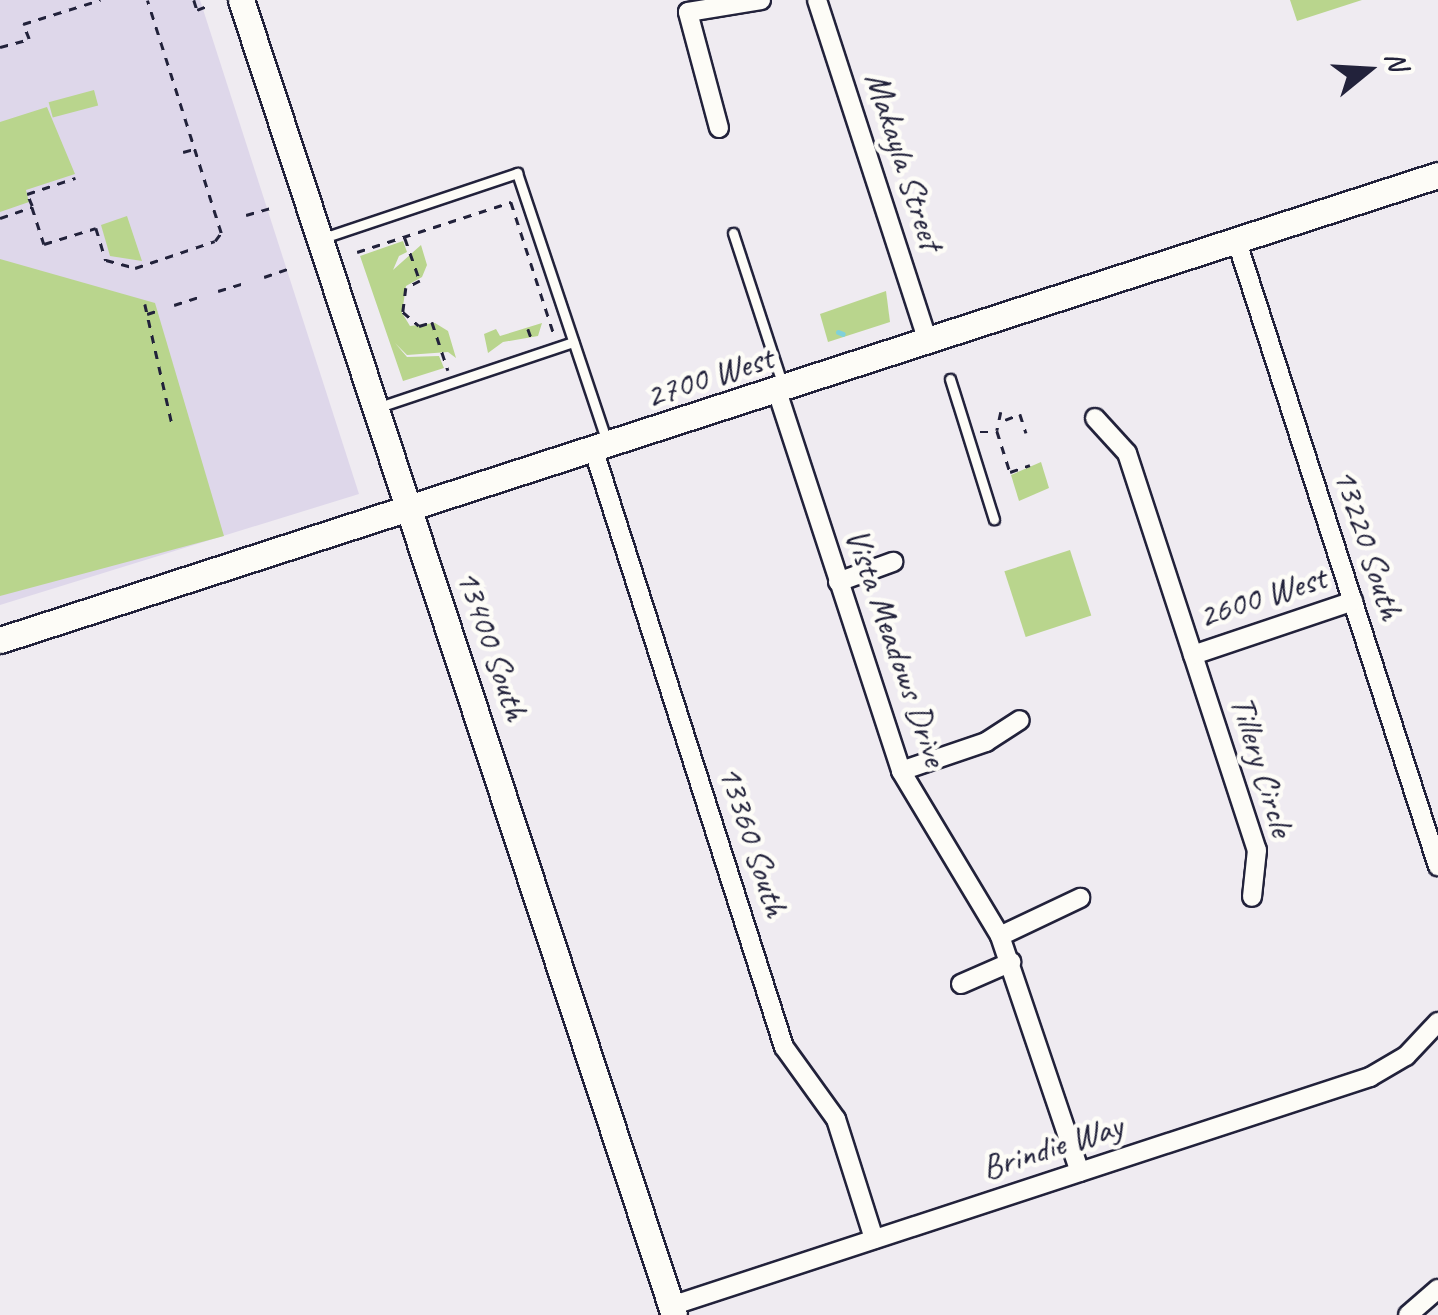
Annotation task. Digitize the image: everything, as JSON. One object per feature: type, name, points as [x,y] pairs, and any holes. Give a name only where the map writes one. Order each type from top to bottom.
[{"type":"main road","name":"13400 South","points":[[240,0],[407,510],[476,700],[672,1310]]},
{"type":"main road","name":"2700 West","points":[[0,640],[1438,175]]},
{"type":"street","points":[[719,128],[688,12],[761,0]]},
{"type":"street","name":"Makayla Street","points":[[817,0],[928,342]]},
{"type":"street","name":"13220 South","points":[[1236,242],[1438,866]]},
{"type":"street","name":"Vista Meadows Drive","points":[[780,390],[900,771],[1012,962],[1080,1172]]},
{"type":"street","name":"Tillery Circle","points":[[1095,418],[1127,452],[1257,850],[1252,897]]},
{"type":"street","name":"13360 South","points":[[602,448],[784,1047],[836,1119],[874,1239]]},
{"type":"street","points":[[838,582],[892,562]]},
{"type":"street","name":"2600 West","points":[[1193,655],[1353,602]]},
{"type":"street","points":[[900,771],[986,742],[1020,720]]},
{"type":"street","points":[[1000,936],[1080,898]]},
{"type":"street","points":[[961,984],[1012,962]]},
{"type":"street","name":"Brindie Way","points":[[672,1310],[874,1239],[1370,1077],[1406,1056],[1438,1022]]},
{"type":"street","points":[[1408,1314],[1438,1289]]},
{"type":"lane","points":[[318,239],[517,174],[573,342],[602,448]]},
{"type":"lane","points":[[734,233],[780,390]]},
{"type":"lane","points":[[373,408],[573,342]]},
{"type":"lane","points":[[950,379],[994,519]]},
{"type":"path","points":[[0,47],[29,38],[23,24],[100,0]]},
{"type":"path","points":[[76,178],[28,194],[44,244],[96,228],[106,260],[135,268],[216,241],[221,233],[147,0]]},
{"type":"path","points":[[194,0],[197,10],[206,6]]},
{"type":"path","points":[[182,152],[195,148]]},
{"type":"path","points":[[357,252],[511,202],[554,334],[516,347]]},
{"type":"path","points":[[0,218],[32,207]]},
{"type":"path","points":[[246,215],[270,208]]},
{"type":"path","points":[[405,236],[420,282],[406,288],[403,312],[418,326],[432,322],[448,370]]},
{"type":"path","points":[[264,277],[290,268]]},
{"type":"path","points":[[218,290],[244,283]]},
{"type":"path","points":[[174,305],[201,296]]},
{"type":"path","points":[[145,304],[173,428]]},
{"type":"path","points":[[148,314],[159,310]]},
{"type":"path","points":[[541,315],[548,313]]},
{"type":"path","points":[[528,329],[533,341]]},
{"type":"path","points":[[432,375],[465,364]]},
{"type":"path","points":[[1001,412],[1003,420],[997,432],[1010,472],[1030,466]]},
{"type":"path","points":[[1003,420],[1020,414],[1026,433]]},
{"type":"path","points":[[971,430],[997,432]]},
{"type":"shaded area","points":[[0,0],[200,0],[359,494],[0,605]]},
{"type":"green space","points":[[1290,0],[1362,0],[1297,21]]},
{"type":"green space","points":[[94,90],[98,105],[53,118],[49,102]]},
{"type":"green space","points":[[47,107],[75,174],[26,190],[29,202],[0,212],[0,122]]},
{"type":"green space","points":[[127,216],[142,261],[110,256],[101,225]]},
{"type":"green space","points":[[403,241],[407,252],[399,256],[393,270],[421,245],[427,265],[422,277],[406,286],[402,313],[410,326],[435,323],[448,331],[456,358],[448,352],[407,355],[395,343],[407,357],[439,356],[444,368],[403,381],[360,256]]},
{"type":"green space","points":[[0,259],[155,303],[224,536],[0,596]]},
{"type":"green space","points":[[886,291],[890,322],[828,342],[820,314]]},
{"type":"green space","points":[[542,323],[538,336],[503,342],[488,353],[484,334],[496,329],[500,336]]},
{"type":"green space","points":[[1041,462],[1049,488],[1019,501],[1011,475]]},
{"type":"green space","points":[[1070,550],[1091,616],[1026,637],[1004,571]]},
{"type":"waterway","points":[[838,332],[843,334]]}]
